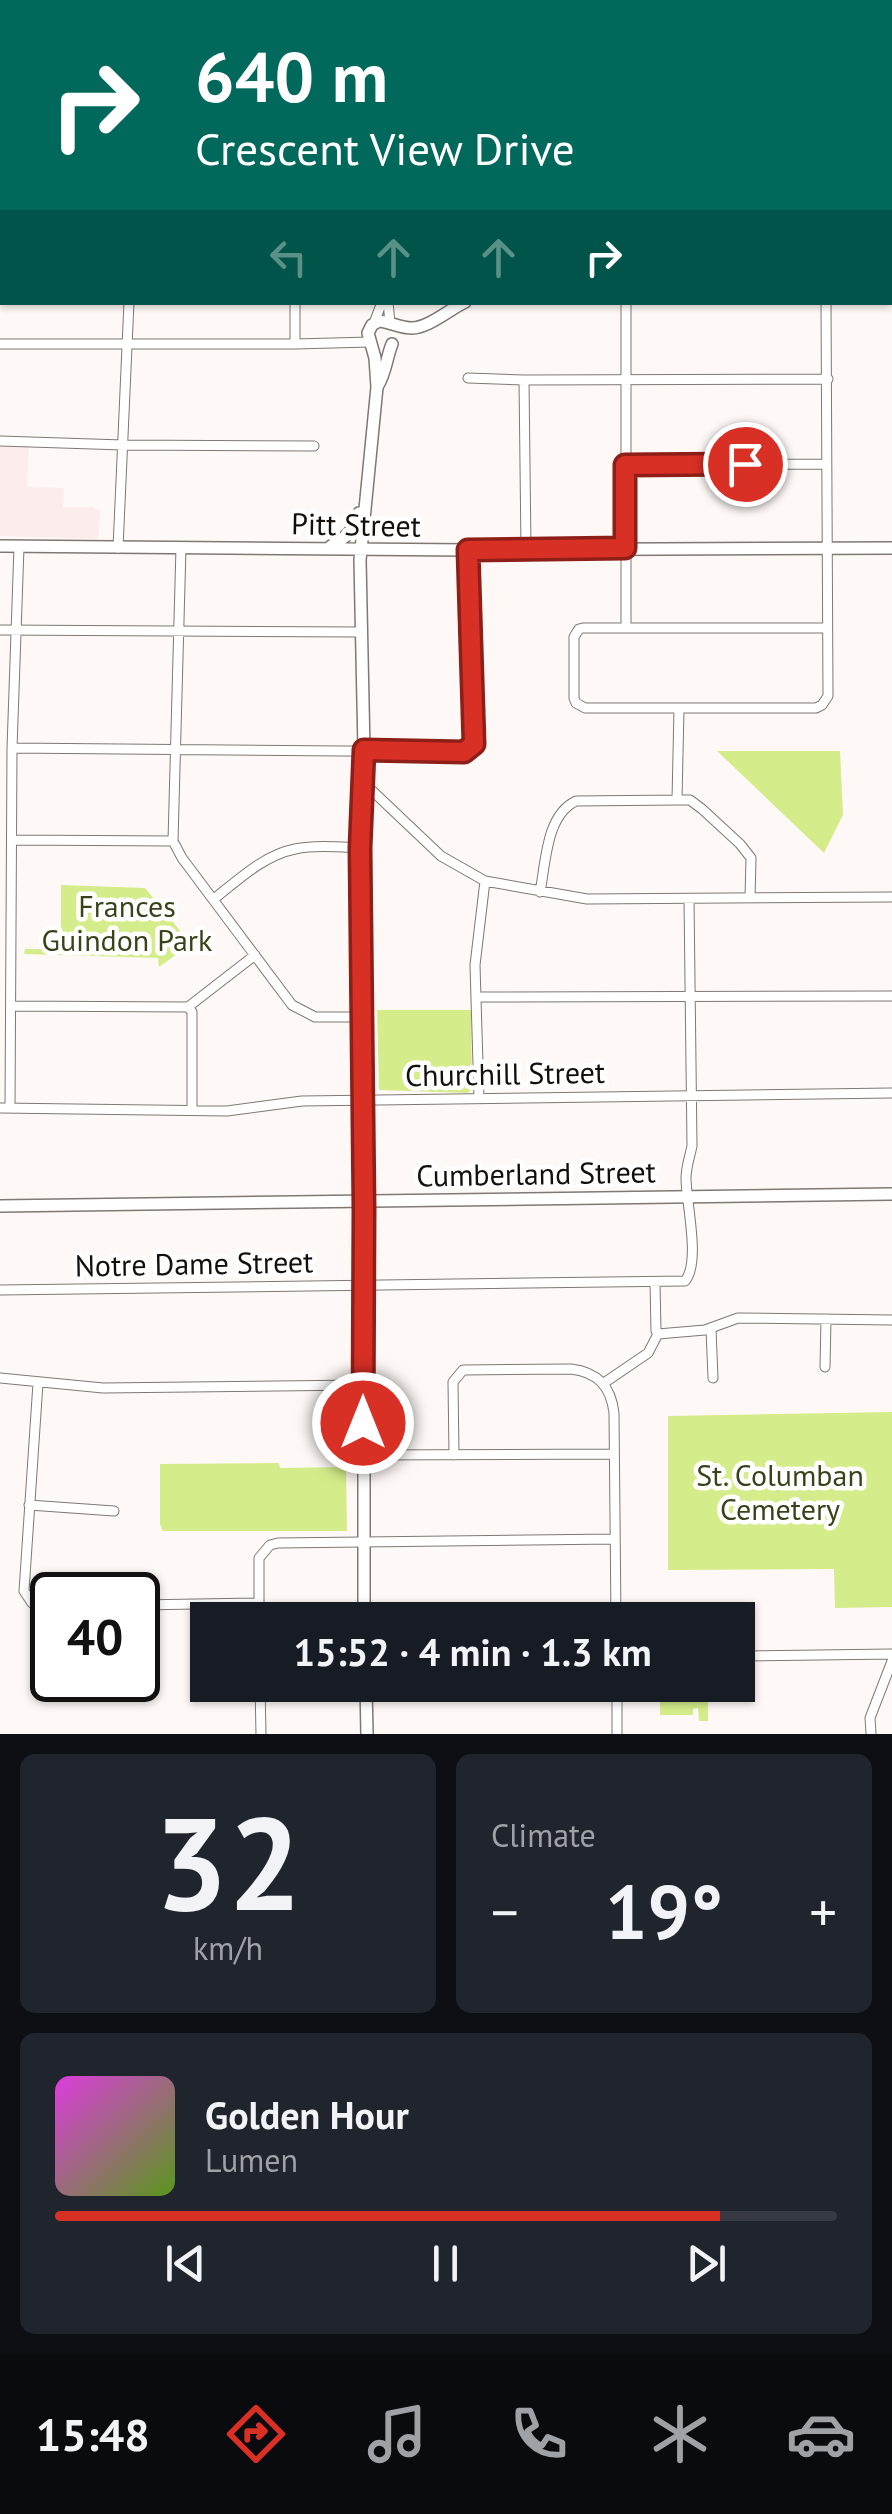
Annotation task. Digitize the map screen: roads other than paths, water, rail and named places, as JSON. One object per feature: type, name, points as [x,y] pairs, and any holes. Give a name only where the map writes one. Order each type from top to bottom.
[{"type":"street","points":[[118,548],[129,305]]},
{"type":"street","points":[[295,305],[295,344]]},
{"type":"street","points":[[388,313],[415,328],[461,305]]},
{"type":"street","points":[[626,305],[626,627]]},
{"type":"street","points":[[826,305],[828,696],[816,708],[678,710],[585,708],[574,698],[575,633],[583,628],[827,628]]},
{"type":"street","points":[[351,342],[388,313]]},
{"type":"street","points":[[378,387],[396,333],[388,313]]},
{"type":"street","points":[[364,1602],[361,550],[378,387],[368,336],[372,325]]},
{"type":"street","points":[[0,344],[351,342],[382,348],[392,344]]},
{"type":"street","points":[[468,378],[828,379]]},
{"type":"street","points":[[524,380],[526,549]]},
{"type":"street","points":[[0,441],[314,446]]},
{"type":"street","points":[[625,465],[826,464]]},
{"type":"street","points":[[328,548],[355,527],[365,494]]},
{"type":"street","name":"Pitt Street","points":[[0,546],[361,550],[892,548]]},
{"type":"street","points":[[5,1108],[11,1006],[12,748],[19,547]]},
{"type":"street","points":[[180,548],[174,841],[182,858],[292,1005],[315,1017],[362,1016]]},
{"type":"street","points":[[12,748],[464,752],[474,744],[468,550]]},
{"type":"street","points":[[0,630],[362,632]]},
{"type":"street","points":[[677,800],[678,710]]},
{"type":"street","points":[[363,782],[441,856],[485,882],[587,899],[892,897]]},
{"type":"street","points":[[540,892],[554,824],[565,806],[576,801],[690,800],[751,858],[750,898]]},
{"type":"street","points":[[12,840],[174,841]]},
{"type":"street","points":[[214,900],[256,866],[283,852],[298,848],[360,848]]},
{"type":"street","points":[[480,1098],[475,965],[485,882]]},
{"type":"street","points":[[688,1196],[686,1172],[692,1146],[689,899]]},
{"type":"street","points":[[11,1006],[188,1008],[255,954]]},
{"type":"street","points":[[477,997],[892,996]]},
{"type":"street","points":[[188,1008],[192,1012],[192,1110]]},
{"type":"street","name":"Churchill Street","points":[[5,1108],[227,1111],[302,1101],[892,1093]]},
{"type":"street","name":"Cumberland Street","points":[[0,1206],[892,1194]]},
{"type":"street","name":"Notre Dame Street","points":[[0,1290],[688,1280],[692,1271],[688,1196]]},
{"type":"street","points":[[604,1384],[648,1353],[658,1334],[655,1283]]},
{"type":"street","points":[[658,1334],[711,1328],[738,1318],[892,1320]]},
{"type":"street","points":[[824,1367],[826,1319]]},
{"type":"street","points":[[711,1328],[713,1378]]},
{"type":"street","points":[[454,1456],[453,1382],[463,1370],[571,1368],[587,1372],[604,1384],[613,1407],[616,1602]]},
{"type":"street","points":[[0,1378],[103,1388],[363,1385]]},
{"type":"street","points":[[30,1600],[24,1590],[38,1383]]},
{"type":"street","points":[[363,1455],[614,1454]]},
{"type":"street","points":[[30,1506],[114,1511]]},
{"type":"street","points":[[259,1602],[258,1562],[263,1551],[280,1542],[614,1539]]},
{"type":"street","points":[[160,1605],[190,1604]]},
{"type":"street","points":[[755,1656],[892,1658],[870,1718],[871,1732]]},
{"type":"street","points":[[260,1702],[261,1734]]},
{"type":"street","points":[[366,1702],[367,1731]]},
{"type":"street","points":[[616,1702],[617,1734]]},
{"type":"park label","name":"Frances Guindon Park","points":[[127,922]]},
{"type":"park label","name":"St. Columban Cemetery","points":[[780,1491]]}]
